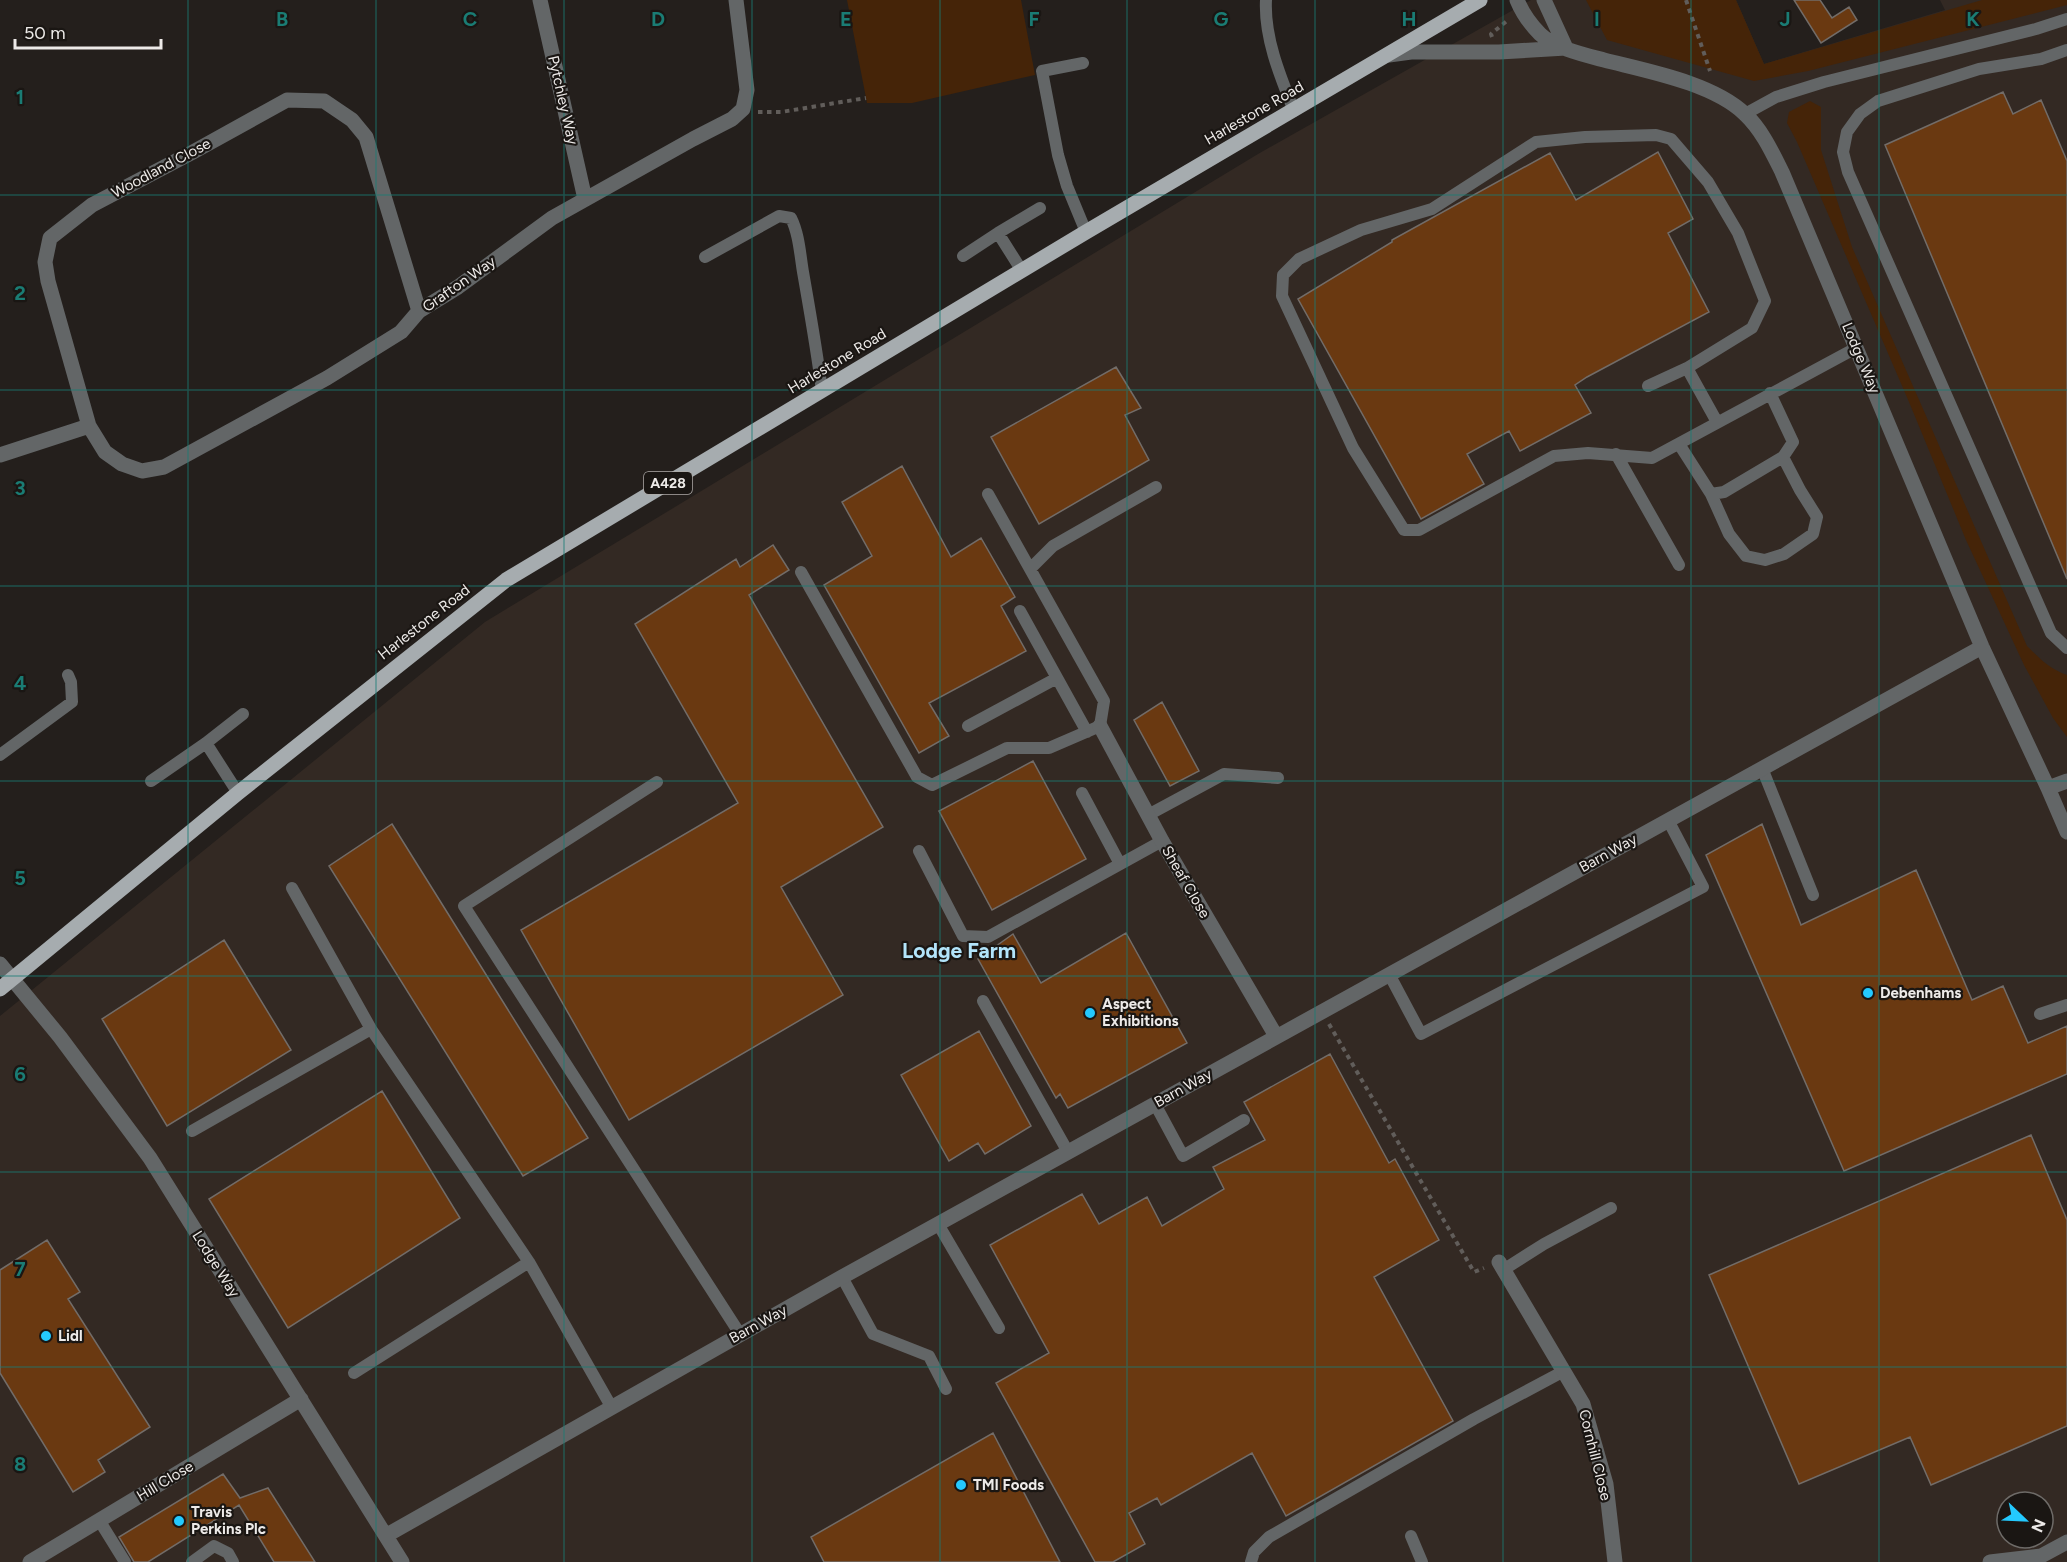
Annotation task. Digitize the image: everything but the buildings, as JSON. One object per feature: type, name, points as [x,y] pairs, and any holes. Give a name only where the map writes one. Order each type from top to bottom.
[{"type":"main road","name":"Harlestone Road","points":[[6,985],[238,793],[506,580],[1086,232],[1480,0]]},
{"type":"street","name":"Pytchley Way","points":[[540,0],[585,199]]},
{"type":"street","points":[[736,0],[747,90],[743,109]]},
{"type":"street","points":[[1516,0],[1541,36],[1566,48]]},
{"type":"street","points":[[1544,0],[1566,48]]},
{"type":"street","points":[[1389,55],[1411,52],[1499,52],[1566,48]]},
{"type":"street","name":"Lodge Way","points":[[1566,48],[1705,89],[1726,100],[1745,114],[1762,134],[1782,172],[1982,647],[2067,832]]},
{"type":"street","name":"Woodland Close","points":[[88,426],[48,281],[45,262],[50,238],[92,205],[287,99],[324,101],[352,120],[366,137],[419,311]]},
{"type":"street","name":"Grafton Way","points":[[88,426],[105,452],[122,464],[142,471],[164,467],[327,378],[400,332],[419,311],[458,287],[552,218],[732,119],[743,109]]},
{"type":"street","points":[[0,455],[88,426]]},
{"type":"street","name":"Barn Way","points":[[387,1535],[842,1277],[1982,647]]},
{"type":"street","name":"Sheaf Close","points":[[1093,729],[1148,815],[1276,1036]]},
{"type":"street","points":[[2048,788],[2067,781]]},
{"type":"street","name":"Lodge Way","points":[[0,964],[6,985],[60,1037],[150,1158],[402,1562]]},
{"type":"street","name":"Cornhill Close","points":[[1501,1266],[1583,1404],[1606,1484],[1615,1562]]},
{"type":"street","name":"Hill Close","points":[[30,1562],[301,1399]]},
{"type":"street","points":[[1990,1562],[2041,1556],[2067,1542]]},
{"type":"lane","points":[[1266,0],[1265,19],[1281,80],[1294,111]]},
{"type":"lane","points":[[1745,114],[1776,97],[1824,82],[2036,29],[2067,19]]},
{"type":"lane","points":[[2067,50],[2042,59],[1979,69],[1878,101],[1860,114],[1847,132],[1843,152],[1848,172],[2051,633],[2067,648]]},
{"type":"lane","points":[[1083,63],[1042,71],[1058,155],[1067,186],[1086,232]]},
{"type":"lane","points":[[1648,386],[1687,368],[1752,328],[1765,301],[1738,233],[1708,182],[1671,139],[1656,135],[1585,137],[1536,142],[1432,208],[1361,230],[1299,259],[1283,275],[1282,296],[1353,448],[1404,530],[1419,530],[1554,456],[1588,453],[1652,458],[1856,348]]},
{"type":"lane","points":[[963,256],[1040,208]]},
{"type":"lane","points":[[705,257],[778,216],[791,218],[795,225],[802,262],[822,391]]},
{"type":"lane","points":[[998,233],[1022,271]]},
{"type":"lane","points":[[1687,368],[1717,422]]},
{"type":"lane","points":[[1711,494],[1724,492],[1783,457],[1793,442],[1770,393]]},
{"type":"lane","points":[[1679,444],[1711,494],[1729,534],[1746,556],[1765,560],[1784,554],[1813,534],[1817,517],[1783,457]]},
{"type":"lane","points":[[1616,454],[1679,565]]},
{"type":"lane","points":[[1030,569],[1053,546],[1156,487]]},
{"type":"lane","points":[[801,572],[917,777],[932,785],[1006,748],[1049,748],[1093,729],[1104,701],[987,495]]},
{"type":"lane","points":[[1020,611],[1057,678],[1093,729]]},
{"type":"lane","points":[[0,756],[72,702],[71,682],[68,675]]},
{"type":"lane","points":[[968,726],[1057,678]]},
{"type":"lane","points":[[151,781],[206,744],[243,714]]},
{"type":"lane","points":[[206,744],[238,793]]},
{"type":"lane","points":[[1762,768],[1813,895]]},
{"type":"lane","points":[[1148,815],[1224,774],[1278,778]]},
{"type":"lane","points":[[657,782],[464,906],[740,1334]]},
{"type":"lane","points":[[1082,794],[1120,864]]},
{"type":"lane","points":[[1389,974],[1421,1034],[1703,887],[1668,820]]},
{"type":"lane","points":[[919,851],[963,936],[988,936],[1162,841]]},
{"type":"lane","points":[[292,888],[371,1029],[529,1262],[612,1408]]},
{"type":"lane","points":[[983,1001],[1068,1152]]},
{"type":"lane","points":[[2040,1014],[2067,1005]]},
{"type":"lane","points":[[192,1131],[371,1029]]},
{"type":"lane","points":[[1155,1104],[1183,1156],[1244,1120]]},
{"type":"lane","points":[[1501,1266],[1611,1208]]},
{"type":"lane","points":[[938,1224],[999,1328]]},
{"type":"lane","points":[[354,1373],[529,1262]]},
{"type":"lane","points":[[842,1277],[873,1334],[929,1356],[946,1389]]},
{"type":"lane","points":[[1251,1562],[1254,1552],[1269,1537],[1463,1425],[1564,1371]]},
{"type":"lane","points":[[99,1520],[125,1562]]},
{"type":"lane","points":[[1411,1536],[1422,1562]]},
{"type":"lane","points":[[192,1562],[214,1546],[228,1553],[233,1562]]},
{"type":"path","points":[[1686,0],[1710,71]]},
{"type":"path","points":[[743,109],[781,112],[866,98]]},
{"type":"path","points":[[1322,1011],[1474,1272],[1501,1266]]},
{"type":"shaded area","points":[[847,0],[1021,0],[1035,75],[912,103],[867,103]]},
{"type":"shaded area","points":[[1531,0],[1736,0],[1764,64],[1945,10],[1940,0],[2067,0],[2067,1562],[0,1562],[0,1016],[485,622],[1258,154]]},
{"type":"shaded area","points":[[1586,0],[1736,0],[1764,64],[1982,0],[2067,0],[2067,5],[1808,71],[1754,81],[1607,40]]},
{"type":"shaded area","points":[[1810,101],[1821,107],[1821,150],[1852,247],[2027,646],[2050,667],[2067,675],[2067,737],[2053,718],[2024,665],[1966,540],[1909,402],[1787,123],[1789,112]]},
{"type":"place","name":"Debenhams","points":[[1868,993]]},
{"type":"place","name":"Aspect Exhibitions","points":[[1090,1013]]},
{"type":"place","name":"Lidl","points":[[46,1336]]},
{"type":"place","name":"TMI Foods","points":[[961,1485]]},
{"type":"place","name":"Travis Perkins Plc","points":[[179,1521]]},
{"type":"district","name":"Lodge Farm","points":[[959,950]]}]
